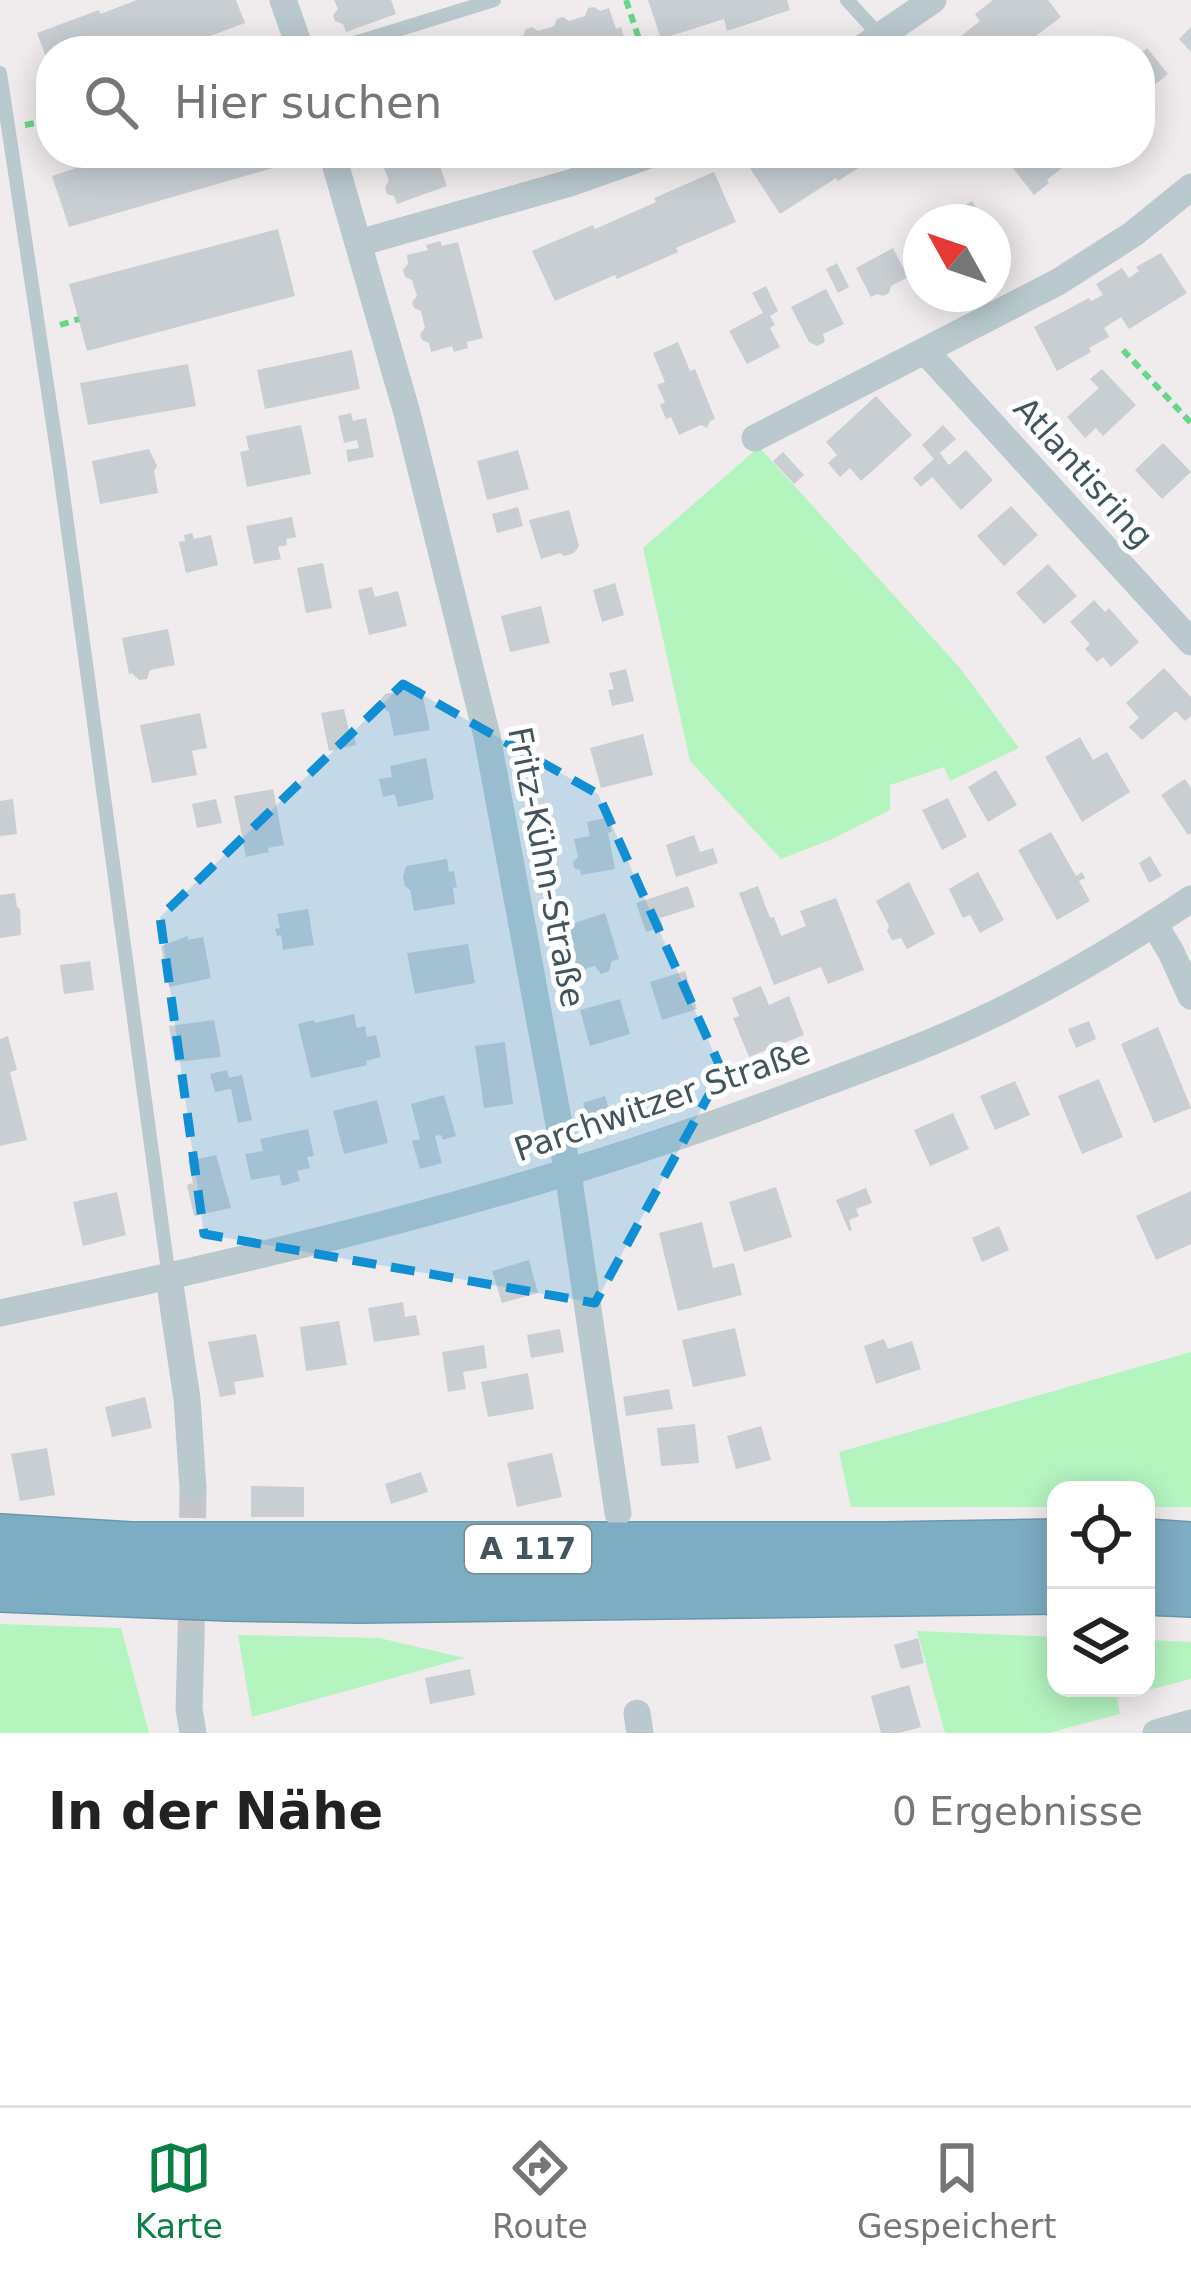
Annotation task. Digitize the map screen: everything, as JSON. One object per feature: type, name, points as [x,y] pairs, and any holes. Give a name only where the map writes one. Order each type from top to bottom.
[{"type":"highway","name":"A 117","points":[[0,1540],[154,1549],[1047,1545]]},
{"type":"highway","points":[[1155,1545],[1191,1547]]},
{"type":"highway","name":"A 117","points":[[0,1586],[362,1597],[1047,1588]]},
{"type":"highway","points":[[1155,1589],[1191,1591]]},
{"type":"street","points":[[283,0],[296,36]]},
{"type":"street","points":[[881,36],[933,0]]},
{"type":"street","name":"Fritz-Kühn-Straße","points":[[336,168],[446,565],[487,736],[568,1173],[618,1513]]},
{"type":"street","points":[[359,243],[612,168]]},
{"type":"street","points":[[755,438],[1058,282],[1133,235],[1191,188]]},
{"type":"street","name":"Atlantisring","points":[[925,351],[1191,642]]},
{"type":"street","name":"Parchwitzer Straße","points":[[0,1313],[324,1240],[681,1137],[975,1022],[1091,961],[1191,899]]},
{"type":"street","points":[[1154,923],[1191,996]]},
{"type":"street","points":[[169,1277],[187,1399],[193,1488]]},
{"type":"street","points":[[191,1641],[193,1733]]},
{"type":"street","points":[[1156,1733],[1191,1723]]},
{"type":"lane","points":[[378,36],[494,0]]},
{"type":"lane","points":[[848,0],[866,36]]},
{"type":"lane","points":[[0,73],[59,464],[169,1277]]},
{"type":"path","points":[[626,0],[638,36]]},
{"type":"path","points":[[68,322],[79,320]]},
{"type":"path","points":[[1124,350],[1191,423]]},
{"type":"highlighted area","points":[[403,684],[598,794],[722,1071],[595,1303],[204,1234],[160,917]]},
{"type":"green space","points":[[759,447],[960,668],[1019,748],[950,781],[944,767],[890,785],[890,810],[781,859],[690,761],[643,548]]},
{"type":"green space","points":[[1191,1352],[1191,1507],[1155,1507],[1155,1481],[1047,1481],[1047,1507],[851,1507],[839,1452]]},
{"type":"green space","points":[[0,1624],[121,1628],[149,1733],[0,1733]]},
{"type":"green space","points":[[917,1631],[1047,1637],[1047,1697],[1121,1697],[1117,1698],[1120,1714],[1048,1733],[945,1733]]},
{"type":"green space","points":[[238,1635],[379,1638],[465,1658],[252,1717]]},
{"type":"green space","points":[[1155,1640],[1191,1642],[1191,1679],[1155,1688]]},
{"type":"building","points":[[137,0],[236,0],[245,23],[210,36],[37,33],[99,10],[100,14]]},
{"type":"building","points":[[334,0],[391,0],[396,14],[346,32],[335,21]]},
{"type":"building","points":[[648,0],[787,0],[790,10],[727,31],[724,19],[660,36]]},
{"type":"building","points":[[993,0],[1048,0],[1061,17],[1036,36],[961,36],[980,21],[975,14]]},
{"type":"building","points":[[588,8],[609,8],[624,36],[523,36],[526,29],[554,26],[563,17],[569,21],[585,16]]},
{"type":"building","points":[[1191,27],[1191,52],[1179,39]]},
{"type":"building","points":[[1155,58],[1168,74],[1155,85]]},
{"type":"building","points":[[76,168],[273,168],[69,227],[52,176]]},
{"type":"building","points":[[384,168],[440,168],[447,186],[397,204],[387,194]]},
{"type":"building","points":[[750,168],[858,168],[836,178],[780,214]]},
{"type":"building","points":[[1013,168],[1062,168],[1049,183],[1034,195]]},
{"type":"building","points":[[714,172],[736,222],[617,279],[615,275],[555,301],[532,251],[593,225],[595,229]]},
{"type":"building","points":[[278,229],[295,296],[87,351],[69,284]]},
{"type":"building","points":[[440,241],[442,246],[458,242],[483,338],[454,352],[452,346],[431,352],[429,343],[422,340],[421,311],[412,302],[417,296],[403,270],[407,255]]},
{"type":"building","points":[[893,248],[903,267],[903,280],[891,286],[889,293],[871,297],[856,268]]},
{"type":"building","points":[[1161,253],[1187,293],[1129,329],[1121,317],[1104,328],[1109,337],[1057,371],[1034,327],[1103,295],[1096,284],[1122,268],[1129,278],[1139,271],[1136,267]]},
{"type":"building","points":[[837,263],[849,287],[838,293],[826,269]]},
{"type":"building","points":[[766,286],[778,311],[770,316],[775,325],[770,328],[780,347],[747,364],[729,331],[763,313],[752,293]]},
{"type":"building","points":[[826,289],[844,324],[823,334],[825,342],[817,346],[809,342],[791,307]]},
{"type":"building","points":[[678,342],[690,371],[695,369],[715,419],[707,428],[701,425],[679,435],[660,405],[665,402],[657,385],[665,382],[653,353]]},
{"type":"building","points":[[352,350],[360,389],[265,409],[257,370]]},
{"type":"building","points":[[188,364],[196,406],[88,425],[80,383]]},
{"type":"building","points":[[1102,369],[1136,405],[1103,436],[1096,428],[1085,438],[1067,417],[1099,388],[1090,379]]},
{"type":"building","points":[[876,396],[912,435],[861,481],[850,468],[840,477],[828,463],[837,455],[826,442]]},
{"type":"building","points":[[351,413],[353,421],[366,418],[374,457],[348,462],[346,450],[359,448],[357,440],[344,443],[338,416]]},
{"type":"building","points":[[301,425],[311,474],[247,487],[240,452],[249,450],[246,436]]},
{"type":"building","points":[[943,425],[956,439],[940,453],[947,463],[966,450],[993,480],[961,510],[932,477],[921,487],[913,478],[934,459],[922,445]]},
{"type":"building","points":[[1163,443],[1191,472],[1162,499],[1135,470]]},
{"type":"building","points":[[149,449],[157,466],[158,493],[100,504],[92,461]]},
{"type":"building","points":[[518,450],[529,489],[487,500],[477,461]]},
{"type":"building","points":[[783,452],[804,475],[794,484],[773,461]]},
{"type":"building","points":[[1011,506],[1038,535],[1004,566],[977,536]]},
{"type":"building","points":[[518,507],[523,526],[497,533],[492,514]]},
{"type":"building","points":[[569,510],[579,546],[574,553],[541,559],[529,520]]},
{"type":"building","points":[[292,517],[296,537],[278,547],[281,559],[254,564],[246,526]]},
{"type":"building","points":[[192,533],[194,539],[211,535],[218,565],[186,573],[179,542]]},
{"type":"building","points":[[323,563],[332,608],[306,613],[297,568]]},
{"type":"building","points":[[1048,564],[1077,596],[1044,624],[1016,593]]},
{"type":"building","points":[[615,583],[624,615],[602,622],[593,590]]},
{"type":"building","points":[[372,587],[375,597],[398,591],[407,626],[369,635],[358,590]]},
{"type":"building","points":[[1094,600],[1105,612],[1109,608],[1139,642],[1111,667],[1103,657],[1097,662],[1085,649],[1090,644],[1070,622]]},
{"type":"building","points":[[541,606],[550,643],[510,652],[501,616]]},
{"type":"building","points":[[168,629],[175,665],[150,670],[147,679],[129,674],[122,638]]},
{"type":"building","points":[[1164,668],[1191,697],[1191,716],[1185,721],[1176,711],[1142,740],[1129,727],[1139,718],[1126,703]]},
{"type":"building","points":[[626,669],[634,701],[612,706],[609,673]]},
{"type":"building","points":[[421,687],[430,730],[394,736],[381,699],[385,694]]},
{"type":"building","points":[[344,709],[356,745],[329,751],[321,713]]},
{"type":"building","points":[[200,713],[207,748],[192,751],[197,775],[152,783],[140,725]]},
{"type":"building","points":[[643,734],[653,775],[601,788],[590,748]]},
{"type":"building","points":[[1080,737],[1093,760],[1107,752],[1130,792],[1082,822],[1045,757]]},
{"type":"building","points":[[426,758],[434,799],[398,807],[395,794],[383,797],[379,779],[392,777],[390,766]]},
{"type":"building","points":[[996,770],[1017,805],[988,822],[968,787]]},
{"type":"building","points":[[1185,779],[1191,788],[1188,835],[1161,795]]},
{"type":"building","points":[[273,789],[284,845],[246,857],[234,796]]},
{"type":"building","points":[[948,798],[967,837],[942,850],[922,810]]},
{"type":"building","points":[[13,799],[17,834],[0,836],[0,801]]},
{"type":"building","points":[[216,799],[222,823],[197,828],[192,804]]},
{"type":"building","points":[[609,817],[615,869],[581,875],[574,868],[578,857],[574,839],[590,836],[587,822]]},
{"type":"building","points":[[1051,832],[1076,876],[1082,872],[1085,878],[1079,881],[1090,901],[1057,920],[1018,850]]},
{"type":"building","points":[[694,835],[700,852],[713,848],[718,863],[676,877],[666,845]]},
{"type":"building","points":[[1150,856],[1162,876],[1149,883],[1139,863]]},
{"type":"building","points":[[447,859],[457,887],[453,888],[455,904],[414,911],[403,877],[406,866]]},
{"type":"building","points":[[978,872],[1004,920],[980,933],[970,915],[963,918],[949,889]]},
{"type":"building","points":[[909,882],[935,934],[907,949],[901,938],[892,940],[876,901]]},
{"type":"building","points":[[688,886],[695,907],[660,918],[663,927],[646,932],[636,903]]},
{"type":"building","points":[[758,886],[781,936],[806,926],[800,911],[836,898],[864,970],[828,984],[821,967],[774,985],[739,893]]},
{"type":"building","points":[[15,893],[21,935],[0,938],[0,895]]},
{"type":"building","points":[[308,909],[314,945],[283,950],[275,929],[280,928],[277,914]]},
{"type":"building","points":[[605,913],[619,959],[601,974],[595,966],[578,971],[565,926]]},
{"type":"building","points":[[188,936],[188,940],[203,937],[211,978],[169,987],[161,946]]},
{"type":"building","points":[[468,944],[475,983],[415,994],[407,953]]},
{"type":"building","points":[[90,961],[94,990],[64,994],[60,965]]},
{"type":"building","points":[[685,971],[697,1009],[662,1020],[650,982]]},
{"type":"building","points":[[761,986],[769,1005],[789,996],[804,1035],[749,1057],[733,1018],[739,1016],[732,998]]},
{"type":"building","points":[[620,999],[630,1034],[590,1046],[580,1010]]},
{"type":"building","points":[[354,1014],[357,1028],[365,1026],[367,1037],[376,1035],[381,1057],[366,1061],[367,1065],[311,1078],[298,1024]]},
{"type":"building","points":[[214,1020],[221,1057],[175,1062],[169,1026]]},
{"type":"building","points":[[1089,1021],[1096,1039],[1076,1048],[1068,1029]]},
{"type":"building","points":[[1158,1027],[1191,1108],[1154,1123],[1121,1044]]},
{"type":"building","points":[[8,1036],[17,1070],[10,1072],[27,1140],[0,1146],[0,1039]]},
{"type":"building","points":[[505,1042],[513,1104],[484,1108],[475,1046]]},
{"type":"building","points":[[227,1070],[229,1078],[242,1075],[252,1120],[238,1123],[231,1089],[215,1092],[210,1074]]},
{"type":"building","points":[[1099,1079],[1123,1137],[1082,1154],[1058,1096]]},
{"type":"building","points":[[1015,1081],[1030,1115],[995,1130],[980,1096]]},
{"type":"building","points":[[444,1095],[456,1136],[443,1140],[435,1136],[442,1163],[420,1169],[412,1141],[420,1139],[411,1104]]},
{"type":"building","points":[[605,1096],[612,1118],[590,1125],[583,1103]]},
{"type":"building","points":[[377,1100],[388,1143],[344,1154],[333,1111]]},
{"type":"building","points":[[953,1113],[969,1149],[930,1166],[914,1130]]},
{"type":"building","points":[[308,1129],[314,1156],[307,1157],[310,1168],[297,1171],[300,1181],[282,1186],[279,1175],[251,1180],[245,1154],[263,1151],[260,1139]]},
{"type":"building","points":[[216,1155],[231,1208],[194,1216],[188,1161]]},
{"type":"building","points":[[776,1187],[792,1237],[744,1252],[729,1202]]},
{"type":"building","points":[[866,1188],[872,1203],[856,1209],[859,1216],[849,1220],[849,1231],[836,1200]]},
{"type":"building","points":[[1191,1191],[1191,1244],[1156,1260],[1136,1216]]},
{"type":"building","points":[[117,1192],[126,1235],[83,1246],[73,1202]]},
{"type":"building","points":[[702,1222],[713,1268],[734,1263],[742,1295],[678,1311],[659,1233]]},
{"type":"building","points":[[999,1226],[1009,1250],[982,1262],[972,1238]]},
{"type":"building","points":[[529,1260],[538,1293],[502,1303],[492,1271]]},
{"type":"building","points":[[403,1302],[405,1317],[416,1315],[420,1335],[374,1342],[368,1308]]},
{"type":"building","points":[[339,1321],[347,1365],[306,1371],[300,1327]]},
{"type":"building","points":[[735,1328],[746,1376],[693,1387],[682,1340]]},
{"type":"building","points":[[560,1329],[564,1352],[531,1358],[527,1335]]},
{"type":"building","points":[[256,1334],[264,1377],[234,1382],[236,1394],[220,1397],[208,1342]]},
{"type":"building","points":[[884,1339],[888,1349],[912,1341],[921,1369],[876,1384],[864,1346]]},
{"type":"building","points":[[484,1345],[487,1368],[463,1372],[466,1389],[448,1392],[442,1352]]},
{"type":"building","points":[[528,1373],[534,1409],[488,1417],[481,1382]]},
{"type":"building","points":[[669,1389],[673,1409],[626,1416],[623,1397]]},
{"type":"building","points":[[145,1397],[152,1428],[112,1437],[105,1407]]},
{"type":"building","points":[[695,1424],[699,1463],[661,1466],[657,1428]]},
{"type":"building","points":[[761,1426],[771,1460],[736,1469],[727,1436]]},
{"type":"building","points":[[47,1448],[55,1495],[20,1501],[11,1454]]},
{"type":"building","points":[[552,1453],[562,1497],[517,1507],[507,1463]]},
{"type":"building","points":[[421,1472],[428,1492],[391,1504],[385,1484]]},
{"type":"building","points":[[251,1486],[304,1487],[304,1517],[251,1517]]},
{"type":"building","points":[[918,1638],[924,1663],[901,1669],[894,1645]]},
{"type":"building","points":[[470,1669],[475,1695],[430,1704],[425,1678]]},
{"type":"building","points":[[909,1685],[921,1727],[881,1733],[871,1696]]},
{"type":"tunnel","points":[[191,1641],[193,1488]]}]
